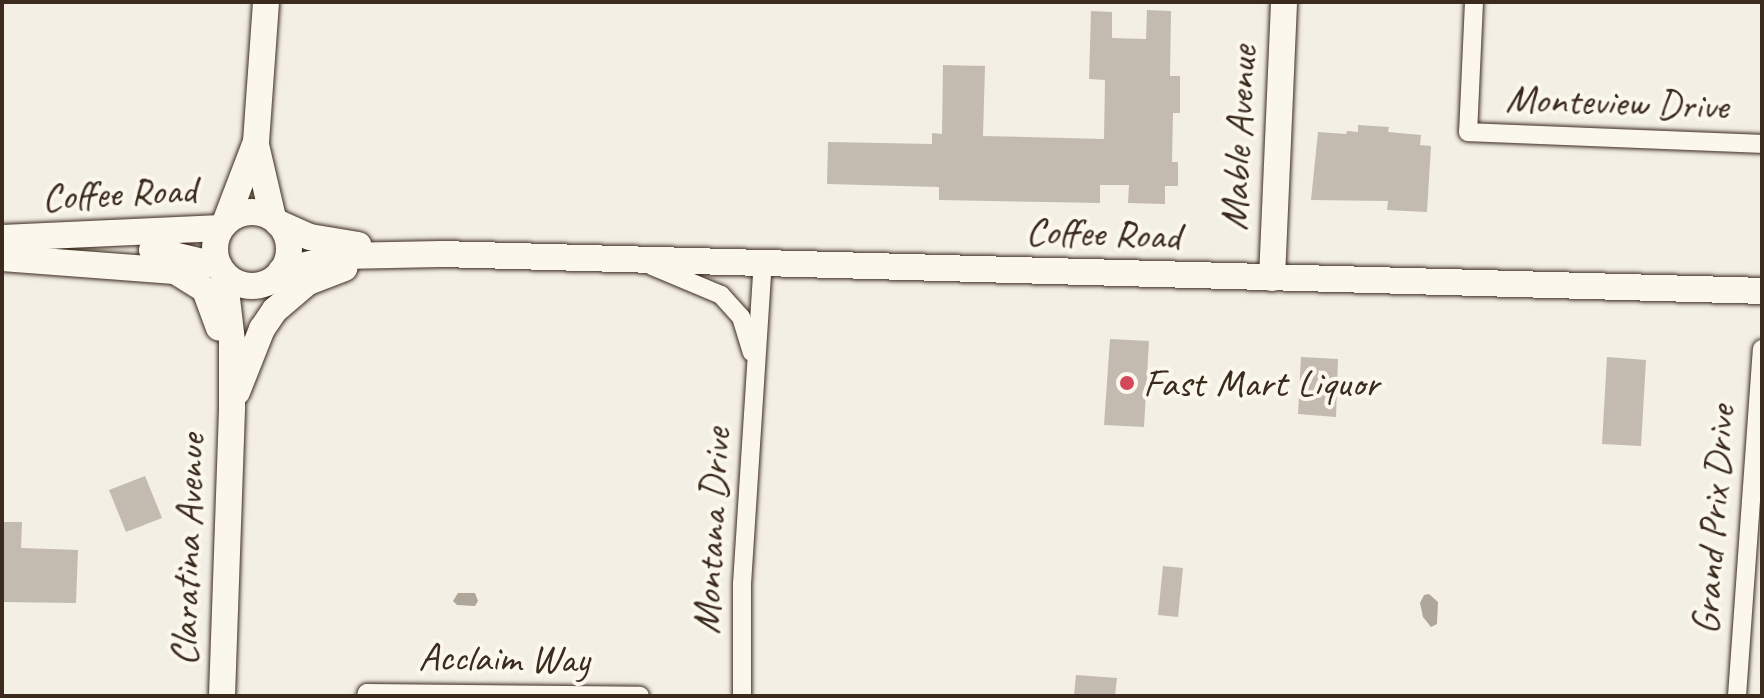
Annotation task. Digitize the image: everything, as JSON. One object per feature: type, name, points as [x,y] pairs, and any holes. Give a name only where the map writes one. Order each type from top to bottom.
[{"type":"main road","points":[[256,142],[275,220],[288,243],[288,255],[273,277],[240,284],[221,269],[215,244],[256,142],[266,2]]},
{"type":"main road","name":"Mable Avenue","points":[[1272,278],[1284,2]]},
{"type":"main road","points":[[223,225],[245,212],[257,212],[275,220]]},
{"type":"main road","name":"Coffee Road","points":[[275,220],[310,237],[337,243],[441,254]]},
{"type":"main road","name":"Coffee Road","points":[[12,238],[223,225]]},
{"type":"main road","name":"Coffee Road","points":[[12,238],[67,246],[154,250],[221,269]]},
{"type":"main road","points":[[232,406],[262,329],[289,294],[326,273],[441,254]]},
{"type":"main road","name":"Coffee Road","points":[[273,277],[342,256],[441,254],[1762,291]]},
{"type":"main road","points":[[2,258],[151,266],[191,278],[205,290],[213,304],[232,406]]},
{"type":"main road","name":"Claratina Avenue","points":[[221,269],[232,341],[222,696]]},
{"type":"main road","name":"Claratina Avenue","points":[[232,406],[247,326],[273,277]]},
{"type":"street","name":"Monteview Drive","points":[[1474,2],[1468,132],[1762,144]]},
{"type":"street","name":"Montana Drive","points":[[634,259],[721,295],[741,317],[756,370]]},
{"type":"street","name":"Montana Drive","points":[[742,696],[742,597],[763,262]]},
{"type":"street","name":"Grand Prix Drive","points":[[1737,696],[1756,516],[1762,349]]},
{"type":"street","name":"Acclaim Way","points":[[366,694],[640,696]]},
{"type":"shaded area","points":[[458,593],[475,593],[478,601],[475,606],[457,605],[453,601]]},
{"type":"shaded area","points":[[1429,594],[1438,602],[1437,624],[1431,627],[1423,617],[1420,603],[1424,595]]},
{"type":"building","points":[[1147,10],[1171,11],[1170,76],[1180,76],[1180,113],[1173,113],[1172,162],[1178,162],[1178,186],[1165,186],[1165,204],[1128,203],[1129,185],[1100,185],[1100,203],[939,200],[939,187],[827,184],[828,142],[932,144],[932,133],[942,134],[943,65],[985,66],[983,136],[1104,139],[1105,80],[1089,79],[1091,11],[1112,12],[1112,38],[1146,39]]},
{"type":"building","points":[[1358,125],[1389,127],[1388,132],[1421,135],[1420,145],[1431,146],[1427,212],[1387,210],[1388,201],[1311,200],[1318,132],[1358,132]]},
{"type":"building","name":"Fast Mart Liquor","points":[[1110,339],[1149,341],[1144,427],[1104,425]]},
{"type":"building","points":[[1301,357],[1338,359],[1336,417],[1298,414]]},
{"type":"building","points":[[1607,357],[1646,360],[1641,446],[1602,444]]},
{"type":"building","points":[[145,476],[162,518],[126,532],[109,490]]},
{"type":"building","points":[[2,522],[22,522],[21,548],[78,550],[76,603],[2,602]]},
{"type":"building","points":[[1163,566],[1183,568],[1178,617],[1158,615]]},
{"type":"building","points":[[1076,675],[1117,678],[1115,696],[1074,695]]},
{"type":"place","name":"Fast Mart Liquor","points":[[1127,383]]}]
